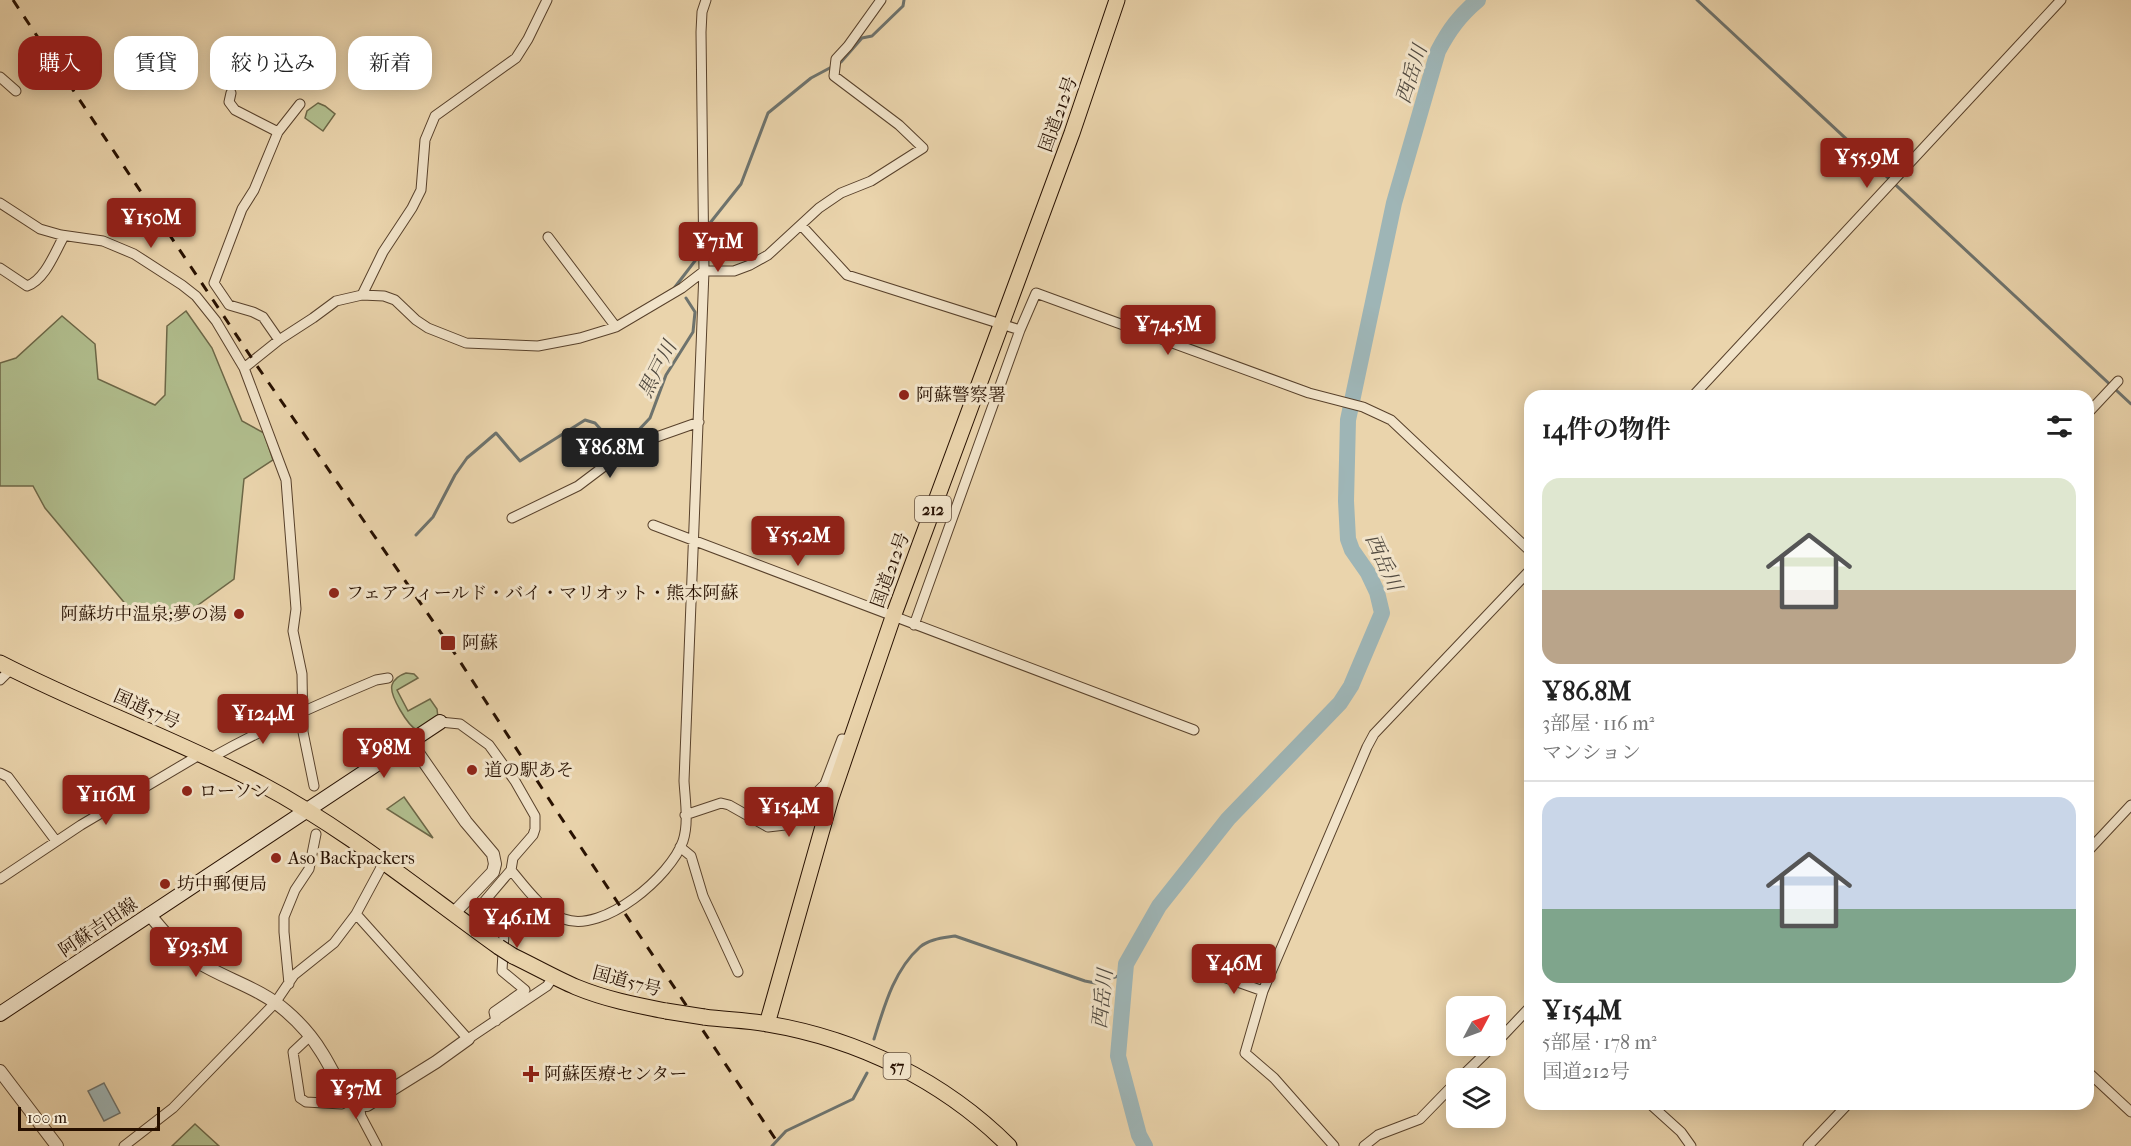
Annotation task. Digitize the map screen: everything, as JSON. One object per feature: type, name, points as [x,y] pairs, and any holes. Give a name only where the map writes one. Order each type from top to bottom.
[{"type":"highway","name":"国道212号","points":[[767,1024],[831,798],[893,617],[1072,133],[1117,0]]},
{"type":"highway","name":"国道57号","points":[[4,671],[206,756],[307,811],[384,862],[499,947],[554,976],[594,993],[626,1003],[704,1017],[767,1024],[804,1031],[842,1042],[917,1075],[974,1114],[1009,1146]]},
{"type":"main road","name":"阿蘇吉田線","points":[[0,1014],[440,722]]},
{"type":"street","points":[[362,295],[383,252],[421,190],[425,140],[435,116],[516,58],[547,0]]},
{"type":"street","points":[[511,870],[550,911],[563,919],[585,921],[607,915],[649,887],[663,874],[684,839],[684,781],[704,270],[701,32],[702,12],[706,0]]},
{"type":"street","points":[[244,368],[279,340],[336,301],[362,295],[384,296],[395,300],[428,328],[466,343],[538,346],[580,339],[616,327],[682,288],[704,270],[734,271],[768,255],[819,208],[841,193],[871,181],[923,148],[899,125],[834,76],[836,59],[848,46],[880,0]]},
{"type":"street","points":[[1699,390],[2061,0]]},
{"type":"street","points":[[0,77],[16,91]]},
{"type":"street","points":[[231,93],[229,102],[235,110],[278,132]]},
{"type":"street","points":[[279,340],[263,317],[229,305],[214,283],[242,209],[254,190],[278,132],[300,104]]},
{"type":"street","points":[[1,206],[40,229],[64,236],[103,241],[134,254],[182,285],[196,296],[216,321],[244,368],[286,480],[296,609],[293,631],[302,674],[303,732],[314,786]]},
{"type":"street","points":[[801,225],[848,275],[1020,330]]},
{"type":"street","points":[[0,268],[20,283],[27,286],[32,285],[42,274],[64,236]]},
{"type":"street","points":[[548,237],[616,327]]},
{"type":"street","points":[[914,625],[1020,330],[1036,293],[1324,398],[1363,407],[1391,420],[1524,545]]},
{"type":"street","points":[[2094,407],[2118,381]]},
{"type":"street","points":[[512,518],[578,486],[631,446],[699,422]]},
{"type":"street","points":[[653,525],[1194,730]]},
{"type":"street","points":[[1334,1146],[1274,1078],[1245,1053],[1263,991],[1374,734],[1524,576]]},
{"type":"street","points":[[0,879],[56,841],[206,756],[304,710],[376,680],[388,678]]},
{"type":"street","points":[[440,722],[460,724],[489,745],[515,781],[535,816],[533,835],[513,858],[511,870],[477,910],[480,917],[504,933],[502,971],[525,990],[494,1012],[496,1021]]},
{"type":"street","points":[[685,814],[721,803],[729,805],[768,827],[785,825],[825,784],[842,739],[851,740]]},
{"type":"street","points":[[411,743],[466,822],[495,858],[493,872],[453,914]]},
{"type":"street","points":[[0,773],[8,777],[56,841]]},
{"type":"street","points":[[2094,845],[2131,805]]},
{"type":"street","points":[[289,984],[284,917],[295,890],[309,869],[316,834]]},
{"type":"street","points":[[680,847],[691,855],[703,896],[738,972]]},
{"type":"street","points":[[124,1146],[173,1108],[275,1003],[294,975],[334,943],[356,914],[384,862]]},
{"type":"street","points":[[149,914],[170,939],[197,961],[244,984],[286,1011],[321,1051],[349,1098],[359,1105],[367,1105],[436,1062],[547,986],[554,976]]},
{"type":"street","points":[[356,914],[468,1040]]},
{"type":"street","points":[[1215,974],[1263,991]]},
{"type":"street","points":[[1506,1032],[1524,1013]]},
{"type":"street","points":[[309,1036],[293,1052],[300,1098],[306,1102],[318,1104],[342,1104]]},
{"type":"street","points":[[1470,1068],[1482,1056]]},
{"type":"street","points":[[0,1071],[57,1146]]},
{"type":"street","points":[[2094,1078],[2131,1112]]},
{"type":"street","points":[[1365,1146],[1378,1135],[1420,1119],[1446,1092]]},
{"type":"street","points":[[359,1105],[361,1116],[377,1146]]},
{"type":"street","points":[[1657,1110],[1681,1132],[1691,1146]]},
{"type":"street","points":[[1808,1146],[1842,1110]]},
{"type":"green space","points":[[318,103],[335,114],[323,131],[305,118],[307,111]]},
{"type":"green space","points":[[186,311],[212,348],[242,421],[264,433],[273,460],[244,479],[234,579],[187,613],[133,613],[45,508],[33,486],[0,486],[0,363],[16,358],[62,316],[95,344],[98,379],[155,405],[165,395],[167,326]]},
{"type":"green space","points":[[406,673],[414,674],[418,678],[397,690],[408,711],[430,699],[437,709],[438,718],[417,730],[409,723],[393,696],[394,681]]},
{"type":"green space","points":[[404,797],[433,838],[387,809]]},
{"type":"green space","points":[[195,1124],[219,1146],[172,1146]]},
{"type":"water","points":[[104,1083],[120,1113],[104,1121],[88,1091]]},
{"type":"waterway","name":"黒戸川","points":[[710,248],[710,223],[741,184],[768,113],[811,78],[841,62],[862,38],[872,36],[903,6],[904,0]]},
{"type":"waterway","name":"西岳川","points":[[1145,1146],[1139,1135],[1118,1056],[1126,964],[1159,906],[1228,819],[1340,703],[1351,686],[1382,613],[1377,592],[1348,539],[1346,501],[1348,420],[1394,203],[1438,51],[1455,23],[1478,0]]},
{"type":"waterway","points":[[1697,0],[2131,404]]},
{"type":"waterway","name":"黒戸川","points":[[675,287],[701,253]]},
{"type":"waterway","name":"黒戸川","points":[[416,535],[433,517],[455,475],[467,458],[496,433],[520,461],[585,420],[595,423],[614,444],[634,435],[650,418],[666,375],[693,332],[695,312],[686,298]]},
{"type":"waterway","points":[[874,1039],[891,990],[903,967],[920,947],[936,939],[955,936],[1095,983],[1125,974]]},
{"type":"waterway","points":[[772,1146],[786,1131],[853,1099],[867,1073]]},
{"type":"railway","points":[[13,0],[253,360],[448,643],[558,813],[780,1146]]},
{"type":"place","name":"阿蘇警察署","points":[[904,395]]},
{"type":"place","name":"フェアフィールド・バイ・マリオット・熊本阿蘇","points":[[334,593]]},
{"type":"place","name":"阿蘇坊中温泉;夢の湯","points":[[239,614]]},
{"type":"place","name":"阿蘇","points":[[448,643]]},
{"type":"place","name":"道の駅あそ","points":[[472,770]]},
{"type":"place","name":"ローソン","points":[[187,791]]},
{"type":"place","name":"Aso Backpackers","points":[[276,858]]},
{"type":"place","name":"坊中郵便局","points":[[165,884]]},
{"type":"place","name":"阿蘇医療センター","points":[[531,1074]]}]
